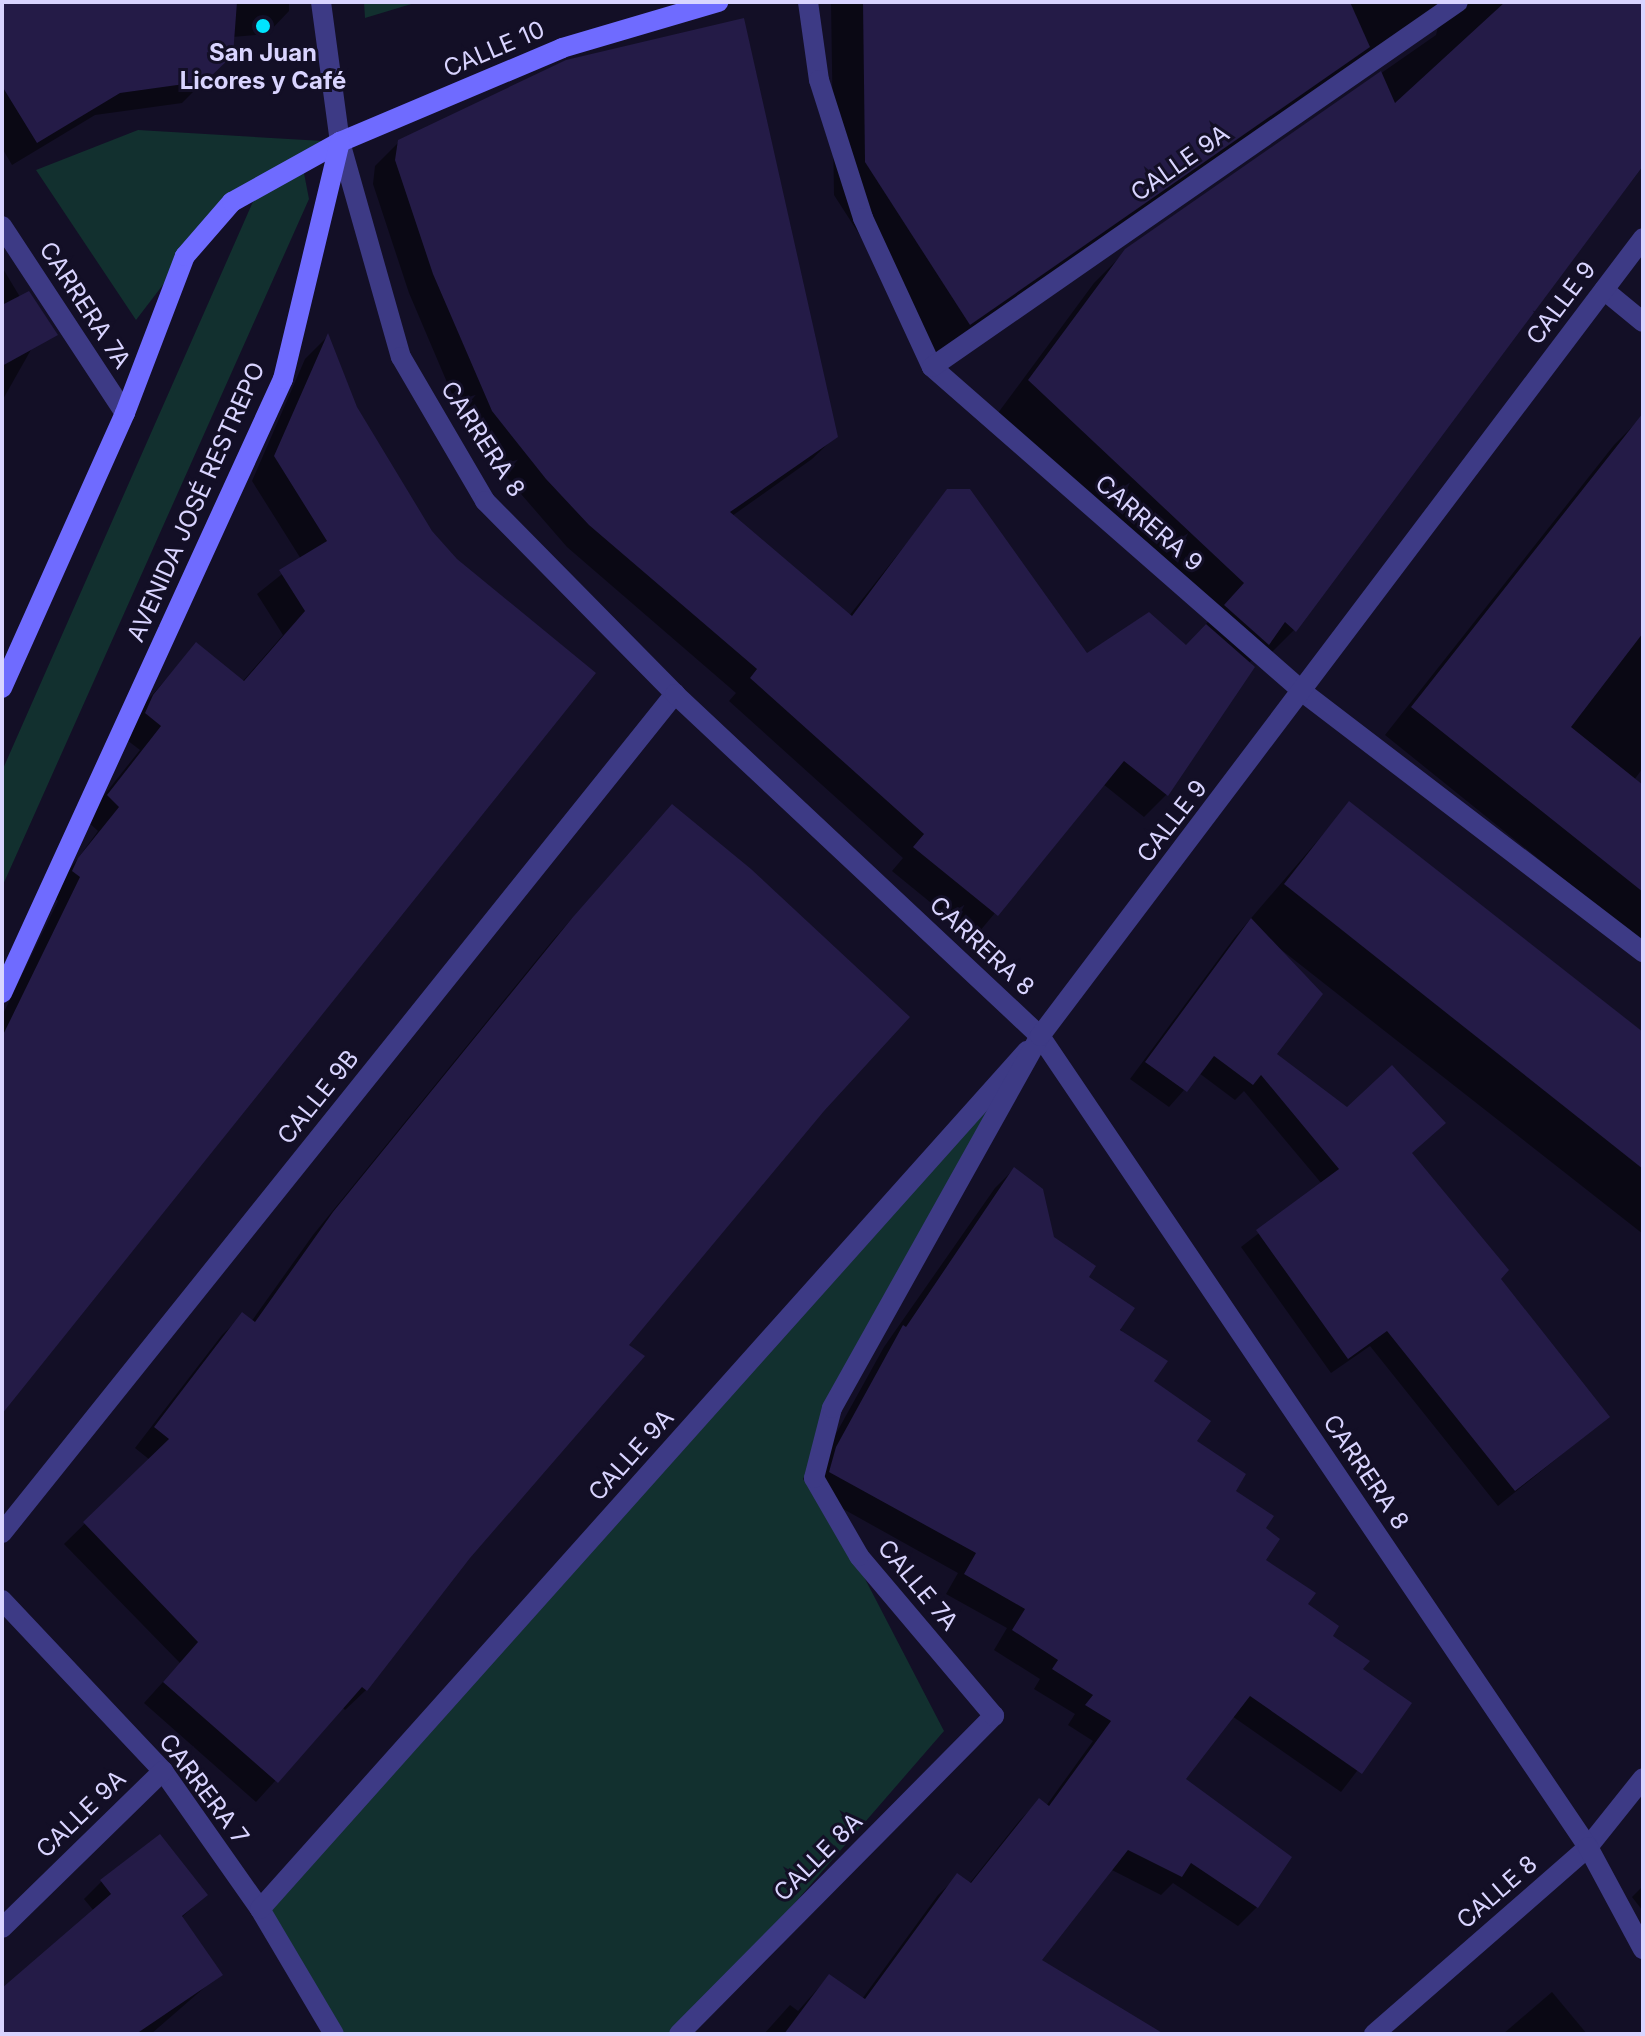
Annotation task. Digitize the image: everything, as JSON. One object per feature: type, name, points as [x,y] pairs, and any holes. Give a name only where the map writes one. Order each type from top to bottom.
[{"type":"main road","name":"CALLE 10","points":[[340,142],[562,48],[718,2]]},
{"type":"main road","points":[[2,688],[125,413],[185,256],[232,202],[340,142]]},
{"type":"main road","name":"AVENIDA JOSÉ RESTREPO","points":[[2,993],[283,379],[340,142]]},
{"type":"street","name":"CARRERA 8","points":[[321,2],[340,142],[401,357],[485,501],[675,694],[1040,1036],[1588,1847],[1643,1949]]},
{"type":"street","name":"CARRERA 9","points":[[808,2],[819,80],[863,218],[932,367],[1304,693],[1643,952]]},
{"type":"street","name":"CALLE 9A","points":[[932,367],[1458,2]]},
{"type":"street","name":"CARRERA 7A","points":[[2,226],[125,413]]},
{"type":"street","name":"CALLE 9","points":[[814,1478],[832,1408],[1040,1036],[1304,693],[1643,238]]},
{"type":"street","points":[[1604,290],[1643,322]]},
{"type":"street","name":"CALLE 9B","points":[[2,1533],[675,694]]},
{"type":"street","name":"CALLE 9A","points":[[260,1909],[1040,1036]]},
{"type":"street","name":"CALLE 7A","points":[[814,1478],[859,1556],[994,1716]]},
{"type":"street","name":"CARRERA 7","points":[[2,1600],[163,1771],[260,1909],[334,2034]]},
{"type":"street","name":"CALLE 8A","points":[[679,2034],[994,1716]]},
{"type":"street","name":"CALLE 9A","points":[[2,1928],[163,1771]]},
{"type":"street","name":"CALLE 8","points":[[1374,2034],[1588,1847],[1643,1778]]},
{"type":"green space","points":[[364,2],[418,2],[365,18]]},
{"type":"green space","points":[[138,130],[340,142],[303,168],[309,199],[2,887],[2,771],[259,188],[185,256],[136,320],[36,170]]},
{"type":"green space","points":[[1040,1036],[803,1479],[835,1521],[944,1731],[681,2034],[334,2034],[260,1909]]},
{"type":"building","points":[[2,2],[237,2],[233,55],[206,81],[120,93],[37,143],[2,86]]},
{"type":"building","points":[[863,2],[1350,2],[1370,47],[970,325],[865,162]]},
{"type":"building","points":[[1505,2],[1643,2],[1643,166],[1296,632],[1285,622],[1269,645],[1224,605],[1244,583],[1028,380],[1125,249],[1381,71],[1395,103]]},
{"type":"building","points":[[744,18],[838,437],[730,512],[852,616],[947,489],[970,489],[1087,653],[1149,612],[1186,645],[1206,624],[1255,667],[1168,796],[1124,761],[998,916],[913,847],[924,834],[750,678],[757,669],[589,525],[546,479],[492,411],[433,274],[395,160],[398,140],[566,60]]},
{"type":"building","points":[[29,291],[58,335],[2,366],[2,305]]},
{"type":"building","points":[[328,333],[357,407],[432,531],[457,559],[596,673],[2,1414],[2,1037],[80,877],[72,871],[78,858],[119,807],[107,795],[161,726],[145,713],[153,695],[196,642],[244,681],[305,611],[279,570],[327,541],[274,456]]},
{"type":"building","points":[[1643,413],[1643,633],[1571,727],[1643,785],[1643,892],[1411,707]]},
{"type":"building","points":[[1349,801],[1643,1032],[1643,1169],[1284,884]]},
{"type":"building","points":[[672,804],[751,869],[910,1017],[824,1111],[629,1345],[645,1356],[470,1558],[367,1691],[362,1687],[278,1783],[163,1682],[198,1642],[83,1522],[169,1439],[154,1427],[242,1312],[255,1322],[333,1212],[573,917]]},
{"type":"building","points":[[1251,918],[1323,994],[1277,1054],[1347,1107],[1392,1065],[1446,1123],[1412,1153],[1509,1270],[1501,1279],[1610,1417],[1515,1491],[1387,1331],[1348,1359],[1256,1230],[1339,1169],[1261,1075],[1253,1085],[1214,1056],[1187,1092],[1145,1062]]},
{"type":"building","points":[[1014,1167],[1043,1189],[1054,1237],[1096,1266],[1089,1277],[1135,1308],[1120,1330],[1168,1361],[1154,1381],[1211,1421],[1197,1441],[1246,1474],[1236,1491],[1274,1516],[1266,1528],[1280,1539],[1266,1560],[1316,1593],[1308,1604],[1339,1626],[1333,1636],[1370,1661],[1363,1669],[1412,1703],[1362,1774],[1250,1696],[1186,1779],[1292,1857],[1258,1908],[1191,1863],[1182,1877],[1128,1850],[1042,1960],[1164,2034],[784,2034],[829,1974],[865,1999],[957,1873],[971,1883],[1039,1798],[1049,1806],[1111,1721],[1085,1705],[1093,1695],[1052,1669],[1058,1660],[1012,1630],[1025,1609],[964,1574],[976,1553],[829,1472],[836,1447],[903,1325],[906,1327]]},
{"type":"building","points":[[160,1834],[208,1895],[182,1916],[223,1975],[136,2034],[2,2034],[2,1988],[111,1894],[100,1880]]},
{"type":"place","name":"San Juan Licores y Café","points":[[263,26]]}]
